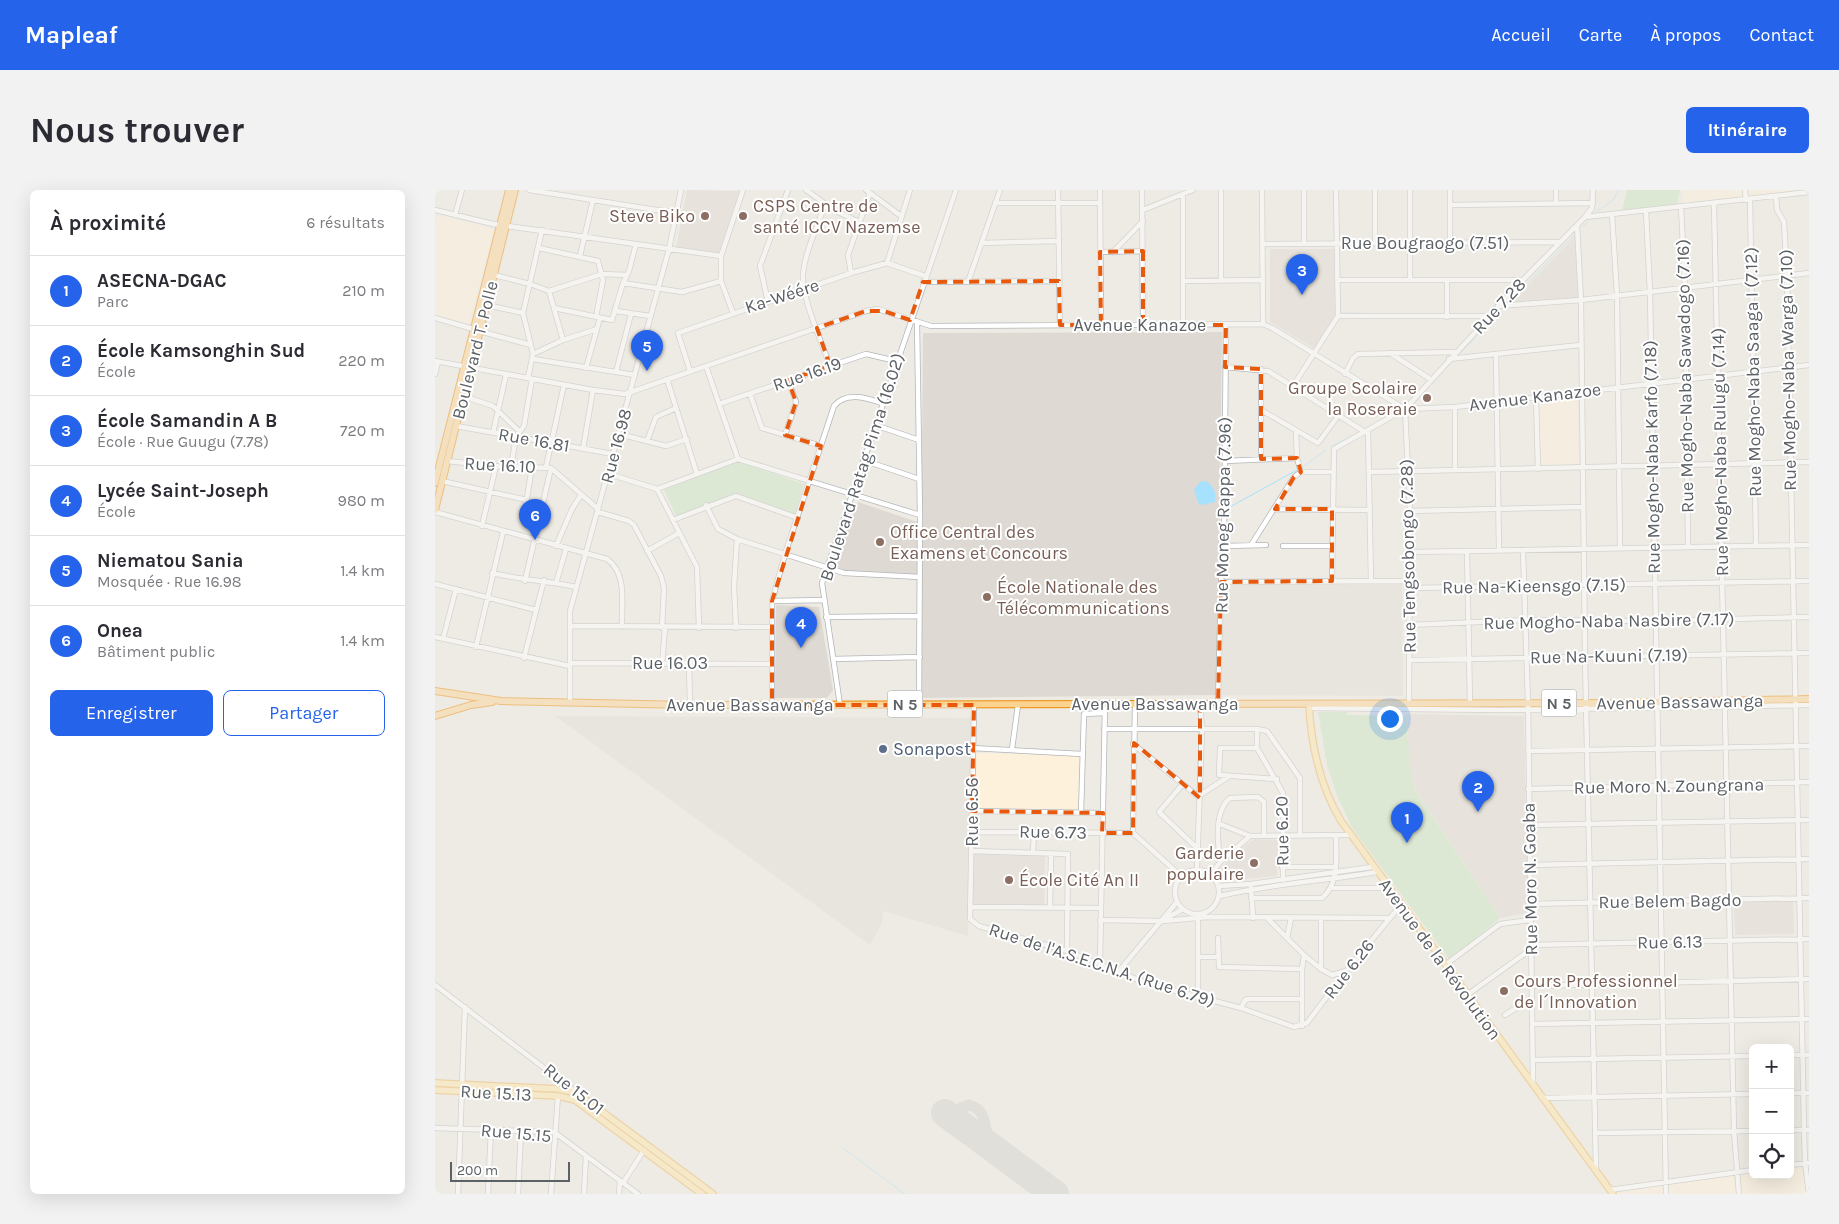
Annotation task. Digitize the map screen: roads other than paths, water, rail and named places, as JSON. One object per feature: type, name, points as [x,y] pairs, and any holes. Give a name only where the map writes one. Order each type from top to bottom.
[{"type":"highway","name":"Boulevard T. Polle","points":[[476,330],[487,305],[509,190]]},
{"type":"highway","name":"Boulevard T. Polle","points":[[435,511],[437,479],[503,226],[515,190]]},
{"type":"highway","name":"Boulevard T. Polle","points":[[437,479],[447,461],[463,396],[467,368]]},
{"type":"highway","name":"Avenue Bassawanga","points":[[435,691],[501,701],[690,705],[1218,704],[1309,706],[1470,703],[1528,706],[1726,704],[1796,702],[1809,699]]},
{"type":"highway","name":"Avenue Bassawanga","points":[[435,716],[471,705],[501,701]]},
{"type":"main road","name":"Avenue de la Révolution","points":[[1309,706],[1317,760],[1323,782],[1335,812],[1349,835],[1611,1192]]},
{"type":"main road","name":"Rue 15.13","points":[[435,1083],[462,1088],[568,1098]]},
{"type":"main road","name":"Rue 15.13","points":[[435,1090],[462,1088],[558,1089],[577,1093]]},
{"type":"main road","name":"Rue 15.01","points":[[577,1093],[703,1194]]},
{"type":"main road","name":"Rue 15.01","points":[[568,1098],[579,1102],[713,1194]]},
{"type":"street","points":[[455,215],[462,190]]},
{"type":"street","points":[[529,190],[564,192],[593,200],[676,212]]},
{"type":"street","name":"Rue 16.98","points":[[570,703],[570,611],[669,249],[681,190]]},
{"type":"street","points":[[733,313],[721,281],[721,256],[743,190]]},
{"type":"street","points":[[768,302],[760,266],[787,190]]},
{"type":"street","points":[[807,190],[825,204],[859,222]]},
{"type":"street","points":[[910,190],[887,263],[925,276]]},
{"type":"street","name":"Boulevard Ratag Pima (16.02)","points":[[840,705],[822,583],[954,190]]},
{"type":"street","points":[[968,282],[1000,190]]},
{"type":"street","points":[[1058,190],[1060,325]]},
{"type":"street","points":[[1100,190],[1101,325]]},
{"type":"street","points":[[1142,190],[1143,325]]},
{"type":"street","points":[[1143,210],[1193,190]]},
{"type":"street","points":[[1221,190],[1221,280]]},
{"type":"street","points":[[1262,190],[1263,324]]},
{"type":"street","points":[[1304,190],[1304,243]]},
{"type":"street","points":[[1293,386],[1338,316],[1336,190]]},
{"type":"street","points":[[1375,190],[1375,243]]},
{"type":"street","points":[[1410,190],[1410,280]]},
{"type":"street","points":[[1450,190],[1450,243]]},
{"type":"street","points":[[1556,190],[1556,204]]},
{"type":"street","points":[[1450,205],[1593,203],[1593,190]]},
{"type":"street","name":"Rue Mogho-Naba Saaga I (7.12)","points":[[1745,190],[1748,199],[1753,279],[1756,545]]},
{"type":"street","points":[[851,273],[847,258],[868,191],[901,216]]},
{"type":"street","points":[[1585,217],[1715,204],[1807,192]]},
{"type":"street","points":[[1183,194],[1183,324]]},
{"type":"street","name":"Rue Mogho-Naba Warga (7.10)","points":[[1776,196],[1777,210],[1783,222],[1787,275],[1798,859],[1809,1194]]},
{"type":"street","points":[[580,256],[593,200]]},
{"type":"street","points":[[995,203],[1100,203]]},
{"type":"street","name":"Rue 7.28","points":[[1405,409],[1430,379],[1498,306],[1585,217],[1593,203]]},
{"type":"street","points":[[825,204],[805,264],[804,290],[830,366]]},
{"type":"street","name":"Rue Mogho-Naba Rulugu (7.14)","points":[[1715,204],[1733,1095],[1736,1172],[1739,1194]]},
{"type":"street","name":"Rue Mogho-Naba Sawadogo (7.16)","points":[[1681,206],[1685,288],[1688,546]]},
{"type":"street","points":[[435,210],[503,226],[721,256]]},
{"type":"street","name":"Rue Mogho-Naba Karfo (7.18)","points":[[1645,211],[1651,384],[1666,1194]]},
{"type":"street","points":[[1612,214],[1617,295],[1620,548]]},
{"type":"street","points":[[1113,252],[1143,221]]},
{"type":"street","points":[[1577,224],[1581,300],[1580,345],[1586,585],[1585,657],[1588,705],[1587,751],[1596,1171]]},
{"type":"street","points":[[511,467],[515,436],[524,426],[533,356],[523,313],[542,230]]},
{"type":"street","points":[[982,242],[1059,241]]},
{"type":"street","name":"Rue Bougraogo (7.51)","points":[[1263,244],[1559,242]]},
{"type":"street","points":[[554,308],[612,320],[635,244]]},
{"type":"street","points":[[539,248],[596,260],[603,274],[597,329],[586,368]]},
{"type":"street","points":[[1101,252],[1143,251]]},
{"type":"street","name":"Ka-Wéére","points":[[690,371],[678,334],[733,313],[851,273],[887,263]]},
{"type":"street","points":[[1498,306],[1581,300],[1809,273]]},
{"type":"street","points":[[494,275],[549,291],[603,274],[627,275]]},
{"type":"street","points":[[923,282],[1059,280]]},
{"type":"street","points":[[1183,281],[1263,280]]},
{"type":"street","points":[[1337,280],[1523,280]]},
{"type":"street","points":[[1447,280],[1447,317]]},
{"type":"street","points":[[623,284],[682,292],[721,281]]},
{"type":"street","points":[[549,291],[563,340]]},
{"type":"street","points":[[487,305],[523,313]]},
{"type":"street","name":"Avenue Kanazoe","points":[[437,362],[619,394],[631,392],[878,309],[917,323],[939,326],[1263,324],[1273,328],[1345,374],[1405,409],[1455,407],[1809,366]]},
{"type":"street","points":[[616,311],[650,316]]},
{"type":"street","points":[[616,372],[631,314]]},
{"type":"street","points":[[1338,316],[1489,316]]},
{"type":"street","points":[[435,318],[531,345]]},
{"type":"street","points":[[917,323],[920,515],[919,705]]},
{"type":"street","name":"Rue Moneg Rappa (7.96)","points":[[1218,704],[1221,582],[1225,546],[1226,325]]},
{"type":"street","points":[[533,356],[563,340],[597,329]]},
{"type":"street","points":[[1449,359],[1580,345]]},
{"type":"street","points":[[1345,374],[1353,358],[1358,354],[1455,352]]},
{"type":"street","name":"Rue 16.19","points":[[719,404],[868,353],[896,362]]},
{"type":"street","points":[[1389,353],[1430,379]]},
{"type":"street","points":[[1496,355],[1499,550]]},
{"type":"street","points":[[533,356],[586,368],[635,375]]},
{"type":"street","points":[[435,374],[437,362]]},
{"type":"street","points":[[706,366],[738,459]]},
{"type":"street","points":[[1225,367],[1261,369],[1293,386],[1338,416],[1367,431]]},
{"type":"street","points":[[1261,369],[1261,459]]},
{"type":"street","points":[[493,433],[507,375]]},
{"type":"street","points":[[667,379],[697,474]]},
{"type":"street","points":[[785,435],[795,402],[788,380]]},
{"type":"street","points":[[525,580],[543,509],[549,467],[550,443],[564,385]]},
{"type":"street","points":[[583,449],[593,390]]},
{"type":"street","points":[[750,394],[761,428],[821,446]]},
{"type":"street","points":[[463,396],[486,402],[498,409],[519,431]]},
{"type":"street","points":[[772,705],[772,601],[785,554],[834,406],[838,402],[860,396],[883,403]]},
{"type":"street","points":[[1536,397],[1538,469]]},
{"type":"street","points":[[1455,407],[1455,470]]},
{"type":"street","points":[[647,441],[656,416],[676,408]]},
{"type":"street","points":[[1332,581],[1334,448],[1405,409]]},
{"type":"street","name":"Rue Tengsobongo (7.28)","points":[[1405,409],[1410,511],[1409,703]]},
{"type":"street","points":[[1261,410],[1319,443],[1338,416]]},
{"type":"street","points":[[875,425],[919,440]]},
{"type":"street","name":"Rue 16.81","points":[[456,426],[613,454]]},
{"type":"street","points":[[1296,431],[1297,458],[1301,472]]},
{"type":"street","points":[[1367,431],[1371,581]]},
{"type":"street","points":[[619,434],[666,446],[687,440]]},
{"type":"street","points":[[1225,461],[1297,458]]},
{"type":"street","points":[[609,474],[657,489],[738,459],[920,515]]},
{"type":"street","points":[[863,460],[919,479]]},
{"type":"street","name":"Rue 16.10","points":[[447,461],[511,467],[549,467],[598,510],[629,521],[634,526],[663,582],[662,664]]},
{"type":"street","points":[[1369,472],[1809,462]]},
{"type":"street","points":[[482,526],[488,493],[496,466]]},
{"type":"street","points":[[531,467],[527,505],[543,509]]},
{"type":"street","points":[[1251,545],[1294,477],[1301,472],[1333,472]]},
{"type":"street","points":[[437,479],[488,493],[527,500]]},
{"type":"street","points":[[657,489],[699,572],[699,628]]},
{"type":"street","points":[[556,546],[572,508],[581,495]]},
{"type":"street","points":[[673,520],[706,505],[736,496],[798,518]]},
{"type":"street","points":[[706,505],[718,530],[737,538],[844,573],[920,577]]},
{"type":"street","points":[[1410,511],[1583,507]]},
{"type":"street","points":[[1275,509],[1370,510]]},
{"type":"street","points":[[435,511],[503,532],[607,559],[614,564],[620,574],[622,627]]},
{"type":"street","points":[[476,646],[503,532]]},
{"type":"street","points":[[647,551],[679,533]]},
{"type":"street","points":[[736,628],[734,586],[737,538]]},
{"type":"street","points":[[1225,546],[1266,545]]},
{"type":"street","points":[[1409,552],[1809,545]]},
{"type":"street","points":[[1283,546],[1332,546]]},
{"type":"street","points":[[556,583],[566,549]]},
{"type":"street","points":[[1467,551],[1466,588],[1470,703]]},
{"type":"street","name":"Rue Moro N. Goaba","points":[[1523,551],[1528,706],[1533,1085]]},
{"type":"street","points":[[493,573],[525,580],[544,580],[576,587]]},
{"type":"street","points":[[525,658],[544,580]]},
{"type":"street","name":"Rue Na-Kieensgo (7.15)","points":[[1409,588],[1809,580]]},
{"type":"street","points":[[1221,582],[1409,581]]},
{"type":"street","points":[[435,584],[536,610]]},
{"type":"street","points":[[443,639],[456,589]]},
{"type":"street","points":[[772,601],[824,600]]},
{"type":"street","points":[[826,617],[919,616]]},
{"type":"street","name":"Rue Mogho-Naba Nasbire (7.17)","points":[[1409,624],[1525,620],[1655,621],[1809,617]]},
{"type":"street","points":[[570,626],[663,628],[771,627]]},
{"type":"street","name":"Rue 16.03","points":[[435,637],[525,658],[570,664],[771,664]]},
{"type":"street","name":"Rue Na-Kuuni (7.19)","points":[[1410,660],[1809,653]]},
{"type":"street","points":[[833,659],[920,657]]},
{"type":"street","points":[[689,664],[690,705]]},
{"type":"street","points":[[1796,702],[1809,705]]},
{"type":"street","points":[[1135,704],[1133,728],[1133,833],[1181,876]]},
{"type":"street","points":[[1197,870],[1202,729],[1200,704]]},
{"type":"street","name":"Rue 6.56","points":[[970,919],[974,705]]},
{"type":"street","points":[[1012,749],[1018,705]]},
{"type":"street","points":[[1100,964],[1105,705]]},
{"type":"street","points":[[1309,706],[1528,706]]},
{"type":"street","points":[[1081,813],[1084,714],[1104,713]]},
{"type":"street","points":[[1104,729],[1257,729],[1267,731],[1300,778],[1300,835]]},
{"type":"street","points":[[1257,729],[1257,748],[1220,748],[1218,772],[1221,776],[1277,779]]},
{"type":"street","points":[[1133,744],[1182,785],[1200,797]]},
{"type":"street","points":[[1528,751],[1809,746]]},
{"type":"street","points":[[972,748],[1082,754]]},
{"type":"street","name":"Rue 6.20","points":[[1257,748],[1277,779],[1283,793],[1282,866],[1284,880],[1287,885]]},
{"type":"street","points":[[1200,797],[1229,776]]},
{"type":"street","name":"Rue Moro N. Zoungrana","points":[[1528,789],[1809,782]]},
{"type":"street","points":[[1182,785],[1159,812],[1161,816],[1199,850]]},
{"type":"street","points":[[1221,862],[1219,824],[1222,807],[1230,798],[1257,797],[1264,802],[1264,835]]},
{"type":"street","points":[[972,811],[1103,813]]},
{"type":"street","points":[[1529,825],[1809,820]]},
{"type":"street","points":[[1219,824],[1250,836],[1349,835]]},
{"type":"street","name":"Rue 6.73","points":[[973,832],[1133,833]]},
{"type":"street","points":[[1033,853],[1034,832]]},
{"type":"street","points":[[1251,898],[1322,898],[1333,888],[1336,835]]},
{"type":"street","points":[[1211,874],[1221,862],[1250,836]]},
{"type":"street","points":[[972,851],[1068,854],[1067,950]]},
{"type":"street","points":[[1050,908],[1051,854]]},
{"type":"street","points":[[1529,864],[1809,859]]},
{"type":"street","points":[[1282,866],[1335,867]]},
{"type":"street","points":[[1219,886],[1287,885],[1374,869]]},
{"type":"street","points":[[1197,870],[1211,874],[1219,886],[1220,896],[1213,908],[1207,912],[1192,914],[1183,909],[1177,902],[1175,890],[1181,876],[1197,870]]},
{"type":"street","points":[[1220,896],[1251,886],[1284,880],[1310,876],[1335,876]]},
{"type":"street","points":[[1310,876],[1311,882]]},
{"type":"street","points":[[1251,886],[1253,918]]},
{"type":"street","points":[[1333,888],[1388,888]]},
{"type":"street","name":"Rue Belem Bagdo","points":[[1530,904],[1809,898]]},
{"type":"street","points":[[1118,972],[1163,921],[1177,902]]},
{"type":"street","name":"Rue 6.26","points":[[1302,1026],[1307,1023],[1400,906]]},
{"type":"street","points":[[970,907],[1100,908]]},
{"type":"street","points":[[1163,921],[1183,909]]},
{"type":"street","points":[[1100,920],[1163,921],[1209,917],[1389,918]]},
{"type":"street","points":[[1198,918],[1199,998]]},
{"type":"street","points":[[1267,918],[1321,969],[1333,975],[1346,972]]},
{"type":"street","points":[[1287,938],[1291,918]]},
{"type":"street","points":[[1321,918],[1321,969]]},
{"type":"street","name":"Rue de l'A.S.E.C.N.A. (Rue 6.79)","points":[[970,919],[979,926],[1067,950],[1118,972],[1199,998],[1241,1008],[1294,1027],[1302,1026]]},
{"type":"street","points":[[1445,966],[1500,924],[1530,920]]},
{"type":"street","points":[[1218,938],[1218,965],[1221,968],[1302,969]]},
{"type":"street","name":"Rue 6.13","points":[[1530,947],[1591,943],[1809,939]]},
{"type":"street","points":[[1467,995],[1530,947]]},
{"type":"street","points":[[1302,1026],[1301,999],[1304,955]]},
{"type":"street","points":[[1199,957],[1218,957]]},
{"type":"street","points":[[1531,986],[1809,979]]},
{"type":"street","name":"Rue 15.01","points":[[435,985],[577,1093]]},
{"type":"street","points":[[1505,1015],[1532,998]]},
{"type":"street","points":[[1241,1008],[1245,1000],[1249,999],[1301,999]]},
{"type":"street","points":[[459,1194],[465,1007]]},
{"type":"street","points":[[1532,1024],[1809,1019]]},
{"type":"street","points":[[1794,1055],[1809,1055]]},
{"type":"street","points":[[1533,1060],[1749,1056]]},
{"type":"street","points":[[1543,1098],[1749,1094]]},
{"type":"street","points":[[551,1194],[553,1132],[558,1096]]},
{"type":"street","name":"Rue 15.15","points":[[435,1128],[553,1132],[638,1194]]},
{"type":"street","points":[[489,1194],[491,1130]]},
{"type":"street","points":[[518,1194],[521,1131]]},
{"type":"street","points":[[1595,1133],[1749,1131]]},
{"type":"street","points":[[619,1194],[621,1182],[646,1148]]},
{"type":"street","points":[[584,1194],[586,1156]]},
{"type":"street","points":[[1794,1165],[1807,1163]]},
{"type":"street","points":[[1611,1192],[1666,1181],[1749,1170]]},
{"type":"water","points":[[1201,481],[1208,482],[1214,489],[1215,502],[1202,505],[1198,503],[1194,489]]},
{"type":"waterway","points":[[1596,212],[1613,200],[1619,190]]},
{"type":"waterway","points":[[1582,227],[1588,222]]},
{"type":"waterway","points":[[1509,303],[1574,235]]},
{"type":"waterway","points":[[1463,314],[1486,314],[1516,282]]},
{"type":"waterway","points":[[1342,313],[1402,314]]},
{"type":"waterway","points":[[1459,354],[1491,321]]},
{"type":"waterway","points":[[1332,446],[1358,433]]},
{"type":"waterway","points":[[1303,467],[1326,450]]},
{"type":"waterway","points":[[1228,508],[1297,470]]},
{"type":"waterway","points":[[843,1148],[905,1194]]},
{"type":"place","name":"Steve Biko","points":[[705,216]]},
{"type":"place","name":"CSPS Centre de santé ICCV Nazemse","points":[[743,216]]},
{"type":"place","name":"École Samandin A B","points":[[1302,295]]},
{"type":"place","name":"Niematou Sania","points":[[647,371]]},
{"type":"place","name":"Groupe Scolaire la Roseraie","points":[[1427,398]]},
{"type":"place","name":"Onea","points":[[535,540]]},
{"type":"place","name":"Office Central des Examens et Concours","points":[[880,542]]},
{"type":"place","name":"École Nationale des Télécommunications","points":[[987,597]]},
{"type":"place","name":"Lycée Saint-Joseph","points":[[801,648]]},
{"type":"place","name":"Sonapost","points":[[883,749]]},
{"type":"place","name":"École Kamsonghin Sud","points":[[1478,812]]},
{"type":"place","name":"ASECNA-DGAC","points":[[1407,843]]},
{"type":"place","name":"Garderie populaire","points":[[1254,863]]},
{"type":"place","name":"École Cité An II","points":[[1009,880]]},
{"type":"place","name":"Cours Professionnel de l´Innovation","points":[[1504,991]]}]
